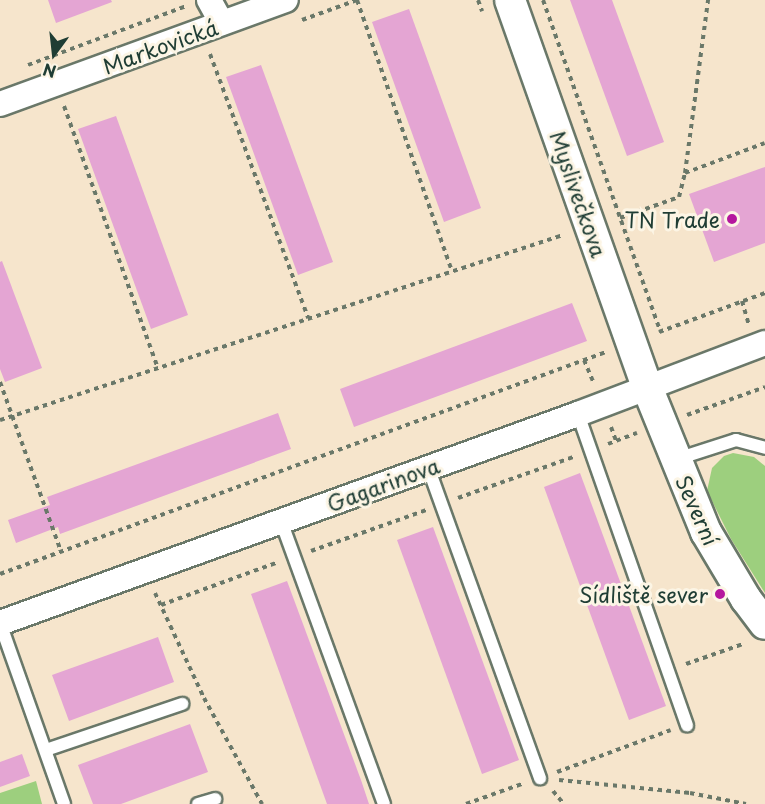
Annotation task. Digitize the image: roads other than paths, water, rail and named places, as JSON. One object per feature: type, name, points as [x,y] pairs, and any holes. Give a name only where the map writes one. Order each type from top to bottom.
[{"type":"street","points":[[209,0],[222,23]]},
{"type":"street","name":"Markovická","points":[[0,104],[286,0]]},
{"type":"street","name":"Myslivečkova","points":[[510,0],[647,387]]},
{"type":"street","name":"Gagarinova","points":[[0,623],[578,414],[647,387],[758,336]]},
{"type":"street","name":"Severní","points":[[647,387],[706,532],[746,599],[765,624]]},
{"type":"lane","points":[[578,414],[687,725]]},
{"type":"lane","points":[[676,460],[736,440],[765,448]]},
{"type":"lane","points":[[429,467],[540,778]]},
{"type":"lane","points":[[281,521],[384,804]]},
{"type":"lane","points":[[0,623],[64,804]]},
{"type":"lane","points":[[45,750],[182,704]]},
{"type":"lane","points":[[198,804],[215,799]]},
{"type":"place","name":"TN Trade","points":[[732,219]]},
{"type":"place","name":"Sídliště sever","points":[[720,594]]}]
